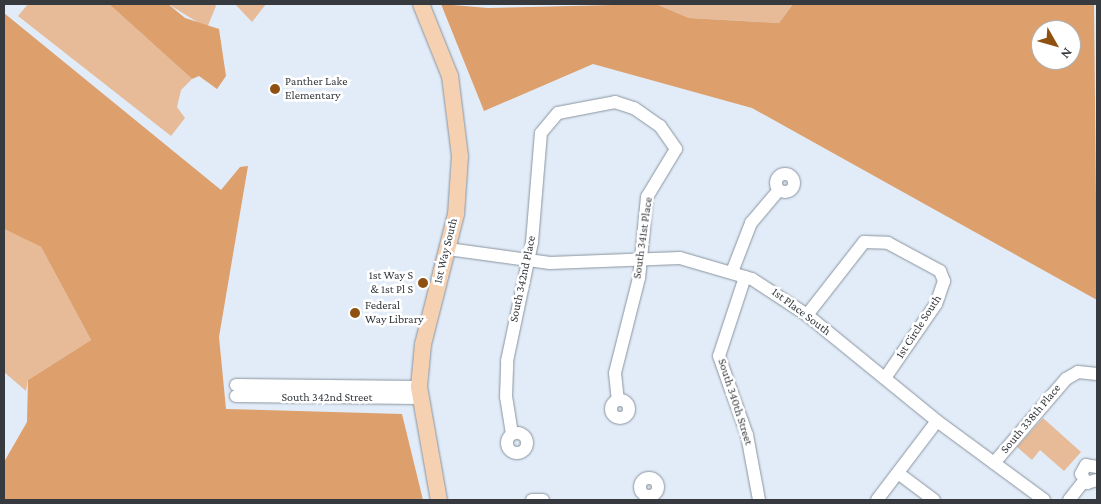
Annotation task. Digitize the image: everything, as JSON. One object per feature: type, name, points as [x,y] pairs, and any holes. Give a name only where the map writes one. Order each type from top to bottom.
[{"type":"main road","name":"1st Way South","points":[[421,4],[446,62],[458,126],[459,182],[448,249],[423,344],[419,393],[439,500]]},
{"type":"street","name":"South 341st Place","points":[[599,104],[615,102],[634,108],[676,144],[672,161],[647,197],[642,258],[618,357],[614,384],[618,400]]},
{"type":"street","name":"South 342nd Place","points":[[512,434],[506,404],[507,361],[528,261],[543,128],[558,113],[599,104]]},
{"type":"street","points":[[732,272],[751,223],[779,190]]},
{"type":"street","name":"1st Circle South","points":[[807,315],[864,242],[888,243],[940,271],[944,281],[936,304],[885,378]]},
{"type":"street","name":"1st Place South","points":[[448,249],[528,261],[642,258],[691,259],[745,277],[772,289],[807,315],[937,421],[1044,500]]},
{"type":"street","name":"South 340th Street","points":[[745,277],[719,356],[747,435],[759,500]]},
{"type":"street","name":"South 338th Place","points":[[994,463],[1066,379],[1078,372],[1097,374]]},
{"type":"street","name":"South 342nd Street","points":[[236,391],[419,393]]},
{"type":"street","points":[[877,500],[937,421]]},
{"type":"street","points":[[1068,500],[1084,481],[1083,467],[1097,467]]},
{"type":"street","points":[[898,473],[934,500]]},
{"type":"street","points":[[1084,481],[1097,480]]},
{"type":"street","points":[[532,500],[543,500]]},
{"type":"shaded area","points":[[28,4],[109,4],[192,79],[181,90],[177,107],[185,118],[171,136],[18,16]]},
{"type":"shaded area","points":[[109,4],[168,4],[185,18],[219,29],[226,76],[217,89],[199,76],[192,79]]},
{"type":"shaded area","points":[[168,4],[215,4],[216,6],[207,28]]},
{"type":"shaded area","points":[[235,4],[266,4],[252,22]]},
{"type":"shaded area","points":[[441,4],[488,8],[656,4],[689,18],[779,23],[793,4],[1094,4],[1097,300],[752,108],[593,64],[484,111]]},
{"type":"shaded area","points":[[656,4],[793,4],[779,23],[689,18]]},
{"type":"shaded area","points":[[4,13],[221,190],[240,167],[248,166],[219,337],[226,409],[402,414],[423,500],[4,500],[4,462],[27,422],[28,380],[91,340],[41,247],[4,229]]},
{"type":"shaded area","points":[[4,229],[41,247],[91,340],[28,380],[26,391],[4,372]]},
{"type":"shaded area","points":[[1043,418],[1081,452],[1064,471],[1040,450],[1032,460],[1017,447]]},
{"type":"place","name":"Panther Lake Elementary","points":[[275,89]]},
{"type":"place","name":"1st Way S & 1st Pl S","points":[[423,283]]},
{"type":"place","name":"Federal Way Library","points":[[355,313]]}]
